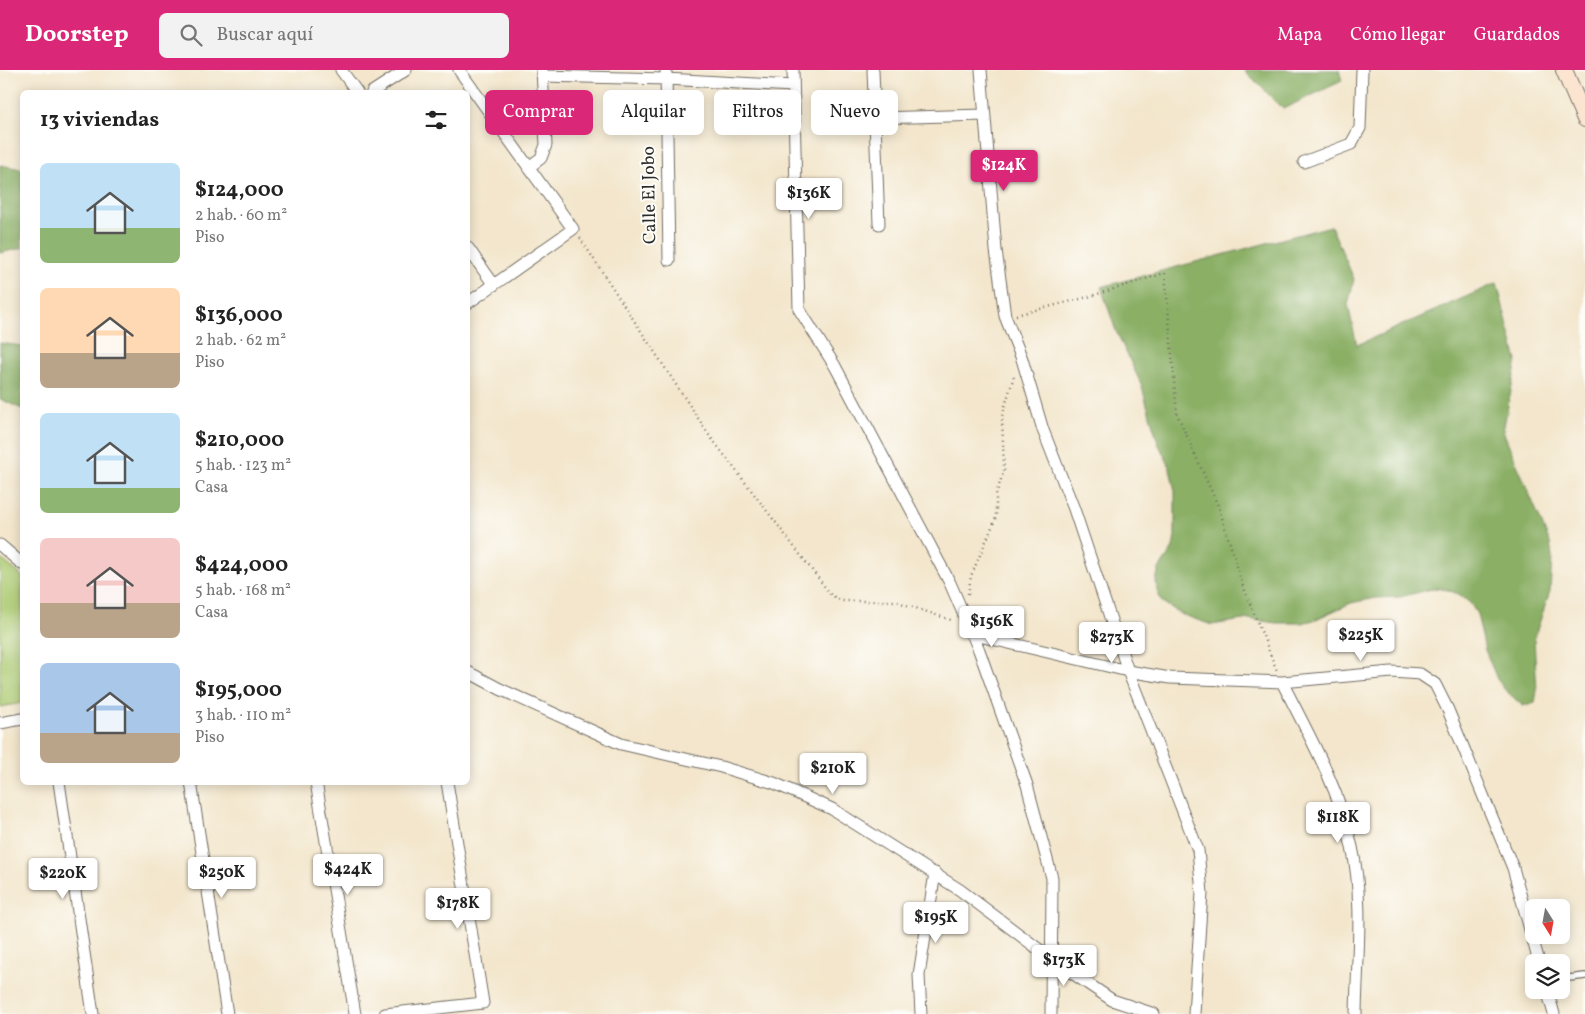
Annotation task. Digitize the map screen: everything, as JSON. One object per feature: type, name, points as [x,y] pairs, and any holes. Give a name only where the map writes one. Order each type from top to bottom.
[{"type":"street","points":[[341,70],[356,90]]},
{"type":"street","points":[[375,90],[406,70]]},
{"type":"street","points":[[458,70],[573,228],[470,302]]},
{"type":"street","points":[[793,70],[799,309],[835,366],[950,583],[970,630],[1027,785],[1052,878],[1053,960],[1051,1014]]},
{"type":"street","points":[[873,70],[874,90]]},
{"type":"street","points":[[980,70],[996,250],[1005,316],[1022,359],[1044,430],[1074,509],[1128,671],[1198,850],[1202,893],[1194,1014]]},
{"type":"street","points":[[1304,162],[1351,144],[1360,128],[1362,70]]},
{"type":"street","points":[[1564,70],[1585,119]]},
{"type":"street","points":[[529,167],[541,158],[546,145],[541,72],[666,74],[793,86]]},
{"type":"street","name":"Calle El Jobo","points":[[666,74],[669,260]]},
{"type":"street","points":[[898,117],[984,115]]},
{"type":"street","points":[[876,135],[878,224]]},
{"type":"street","points":[[470,251],[494,284]]},
{"type":"street","points":[[0,545],[20,562]]},
{"type":"street","points":[[970,630],[1128,671],[1170,678],[1282,682],[1392,672],[1420,674],[1435,684],[1513,868],[1537,954]]},
{"type":"street","points":[[470,673],[500,689],[621,744],[721,767],[774,783],[832,809],[935,873],[1053,960],[1112,1000],[1154,1014]]},
{"type":"street","points":[[1282,682],[1342,808],[1352,848],[1358,887],[1356,1014]]},
{"type":"street","points":[[0,723],[20,719]]},
{"type":"street","points":[[59,785],[93,1014]]},
{"type":"street","points":[[191,785],[227,1014]]},
{"type":"street","points":[[317,785],[355,1014]]},
{"type":"street","points":[[385,1014],[483,1003],[447,785]]},
{"type":"street","points":[[921,1014],[919,975],[935,873]]},
{"type":"street","points":[[1550,999],[1554,1014]]},
{"type":"lane","points":[[1570,978],[1585,976]]},
{"type":"path","points":[[573,228],[709,435],[831,595],[841,601],[895,601],[970,630]]},
{"type":"path","points":[[1005,316],[1033,312],[1165,273],[1177,414],[1219,508],[1243,586],[1282,682]]},
{"type":"path","points":[[968,597],[971,576],[996,518],[996,495],[1004,470],[1002,416],[1008,400],[1009,386],[1022,359]]},
{"type":"green space","points":[[1244,70],[1339,70],[1342,81],[1283,109]]},
{"type":"green space","points":[[0,165],[20,169],[20,248],[0,253]]},
{"type":"green space","points":[[1331,226],[1354,279],[1348,305],[1357,345],[1497,283],[1517,361],[1503,431],[1550,543],[1552,557],[1550,591],[1534,639],[1537,691],[1535,702],[1523,706],[1504,689],[1497,679],[1485,650],[1477,614],[1470,603],[1460,595],[1448,590],[1436,588],[1400,597],[1375,598],[1351,603],[1314,620],[1301,623],[1276,623],[1249,619],[1212,625],[1183,615],[1162,602],[1157,591],[1156,580],[1159,569],[1173,548],[1175,536],[1175,491],[1169,465],[1158,443],[1141,384],[1116,331],[1101,287]]},
{"type":"green space","points":[[0,343],[20,346],[20,408],[0,399]]},
{"type":"green space","points":[[0,558],[20,574],[20,703],[0,707]]}]
